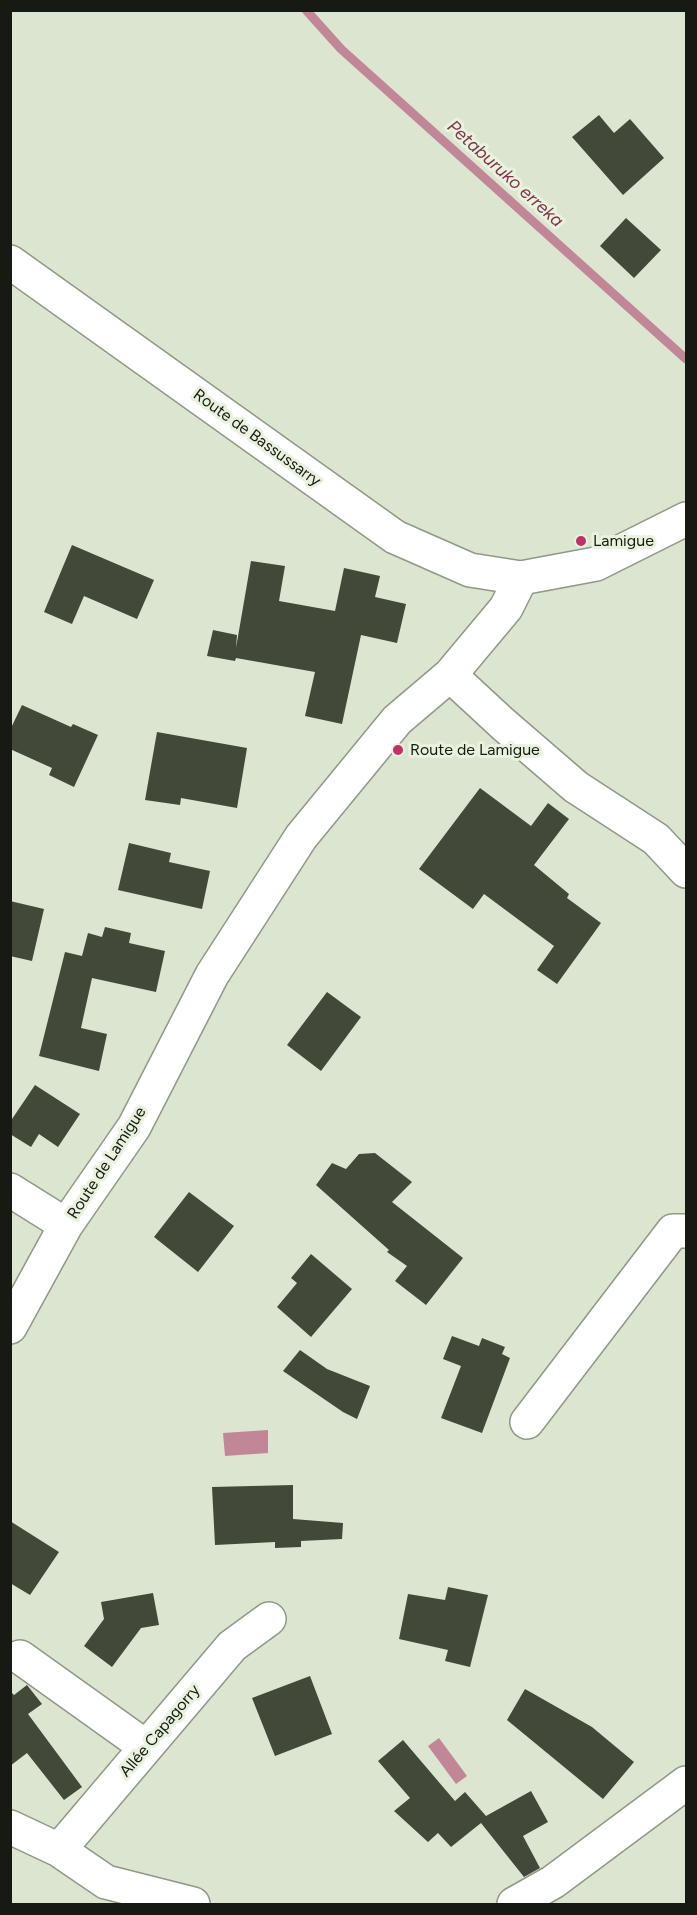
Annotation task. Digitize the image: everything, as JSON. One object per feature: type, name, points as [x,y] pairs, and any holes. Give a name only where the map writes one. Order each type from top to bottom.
[{"type":"street","name":"Route de Bassussarry","points":[[10,262],[395,537],[470,570],[521,578],[596,564],[687,519]]},
{"type":"street","name":"Route de Lamigue","points":[[10,1327],[66,1225],[134,1126],[212,975],[301,837],[397,720],[450,675],[506,608],[521,578]]},
{"type":"street","points":[[450,675],[576,787],[656,839],[687,871]]},
{"type":"street","points":[[10,1190],[66,1225]]},
{"type":"street","points":[[526,1422],[673,1231],[687,1231]]},
{"type":"street","name":"Allée Capagorry","points":[[59,1850],[232,1646],[269,1619]]},
{"type":"street","points":[[20,1657],[146,1747]]},
{"type":"street","points":[[514,1905],[553,1882],[687,1783]]},
{"type":"street","points":[[10,1827],[59,1850],[106,1882],[193,1905]]},
{"type":"shaded area","points":[[268,1430],[268,1453],[225,1456],[223,1433]]},
{"type":"shaded area","points":[[439,1738],[467,1776],[456,1784],[428,1746]]},
{"type":"building","points":[[599,115],[614,133],[630,119],[664,158],[623,195],[572,137]]},
{"type":"building","points":[[626,218],[661,250],[634,278],[600,246]]},
{"type":"building","points":[[72,545],[154,580],[137,619],[84,596],[72,624],[44,612]]},
{"type":"building","points":[[251,561],[285,566],[279,601],[335,611],[344,568],[380,576],[375,597],[406,604],[397,643],[361,635],[342,724],[305,716],[315,672],[236,658],[235,661],[207,656],[213,630],[237,635],[236,648]]},
{"type":"building","points":[[22,705],[71,727],[73,724],[98,735],[74,787],[49,775],[52,768],[10,749],[10,730]]},
{"type":"building","points":[[157,732],[247,748],[237,808],[181,798],[180,805],[145,800]]},
{"type":"building","points":[[480,788],[531,826],[548,803],[569,819],[534,865],[569,894],[567,898],[601,923],[557,984],[537,970],[554,946],[484,894],[473,909],[419,869]]},
{"type":"building","points":[[129,843],[171,853],[169,862],[210,871],[202,909],[118,890]]},
{"type":"building","points":[[10,901],[44,909],[32,961],[10,956]]},
{"type":"building","points":[[105,927],[131,933],[129,943],[165,951],[156,992],[92,978],[81,1028],[107,1034],[99,1071],[39,1056],[65,952],[82,956],[88,933],[102,937]]},
{"type":"building","points":[[327,992],[361,1017],[321,1071],[287,1045]]},
{"type":"building","points":[[35,1085],[80,1114],[58,1147],[39,1134],[31,1147],[10,1134],[10,1122]]},
{"type":"building","points":[[375,1153],[412,1182],[392,1202],[463,1258],[426,1305],[395,1281],[407,1266],[387,1252],[389,1250],[316,1185],[332,1163],[346,1169],[359,1154]]},
{"type":"building","points":[[189,1192],[234,1226],[198,1272],[154,1237]]},
{"type":"building","points":[[311,1254],[352,1289],[311,1337],[277,1307],[297,1283],[291,1278]]},
{"type":"building","points":[[452,1336],[479,1346],[482,1338],[505,1347],[502,1354],[510,1358],[482,1433],[441,1418],[461,1366],[443,1359]]},
{"type":"building","points":[[300,1350],[327,1369],[370,1386],[357,1419],[283,1371]]},
{"type":"building","points":[[293,1485],[293,1519],[343,1523],[342,1539],[301,1541],[301,1547],[275,1548],[275,1542],[215,1545],[212,1487]]},
{"type":"building","points":[[10,1521],[59,1552],[30,1595],[10,1583]]},
{"type":"building","points":[[448,1587],[488,1595],[470,1667],[445,1661],[448,1650],[399,1639],[408,1594],[445,1600]]},
{"type":"building","points":[[153,1593],[159,1625],[141,1628],[112,1667],[84,1646],[104,1619],[101,1602]]},
{"type":"building","points":[[310,1676],[332,1734],[275,1756],[252,1698]]},
{"type":"building","points":[[27,1685],[42,1704],[28,1714],[82,1787],[64,1800],[27,1753],[10,1766],[10,1691],[14,1695]]},
{"type":"building","points":[[525,1689],[592,1727],[634,1762],[603,1799],[507,1720]]},
{"type":"building","points":[[403,1740],[455,1801],[465,1792],[486,1816],[531,1791],[548,1822],[523,1836],[540,1868],[524,1877],[481,1823],[451,1847],[438,1833],[428,1842],[394,1811],[410,1798],[378,1761]]},
{"type":"waterway","name":"Petaburuko erreka","points":[[306,10],[341,49],[686,359]]},
{"type":"place","name":"Lamigue","points":[[581,541]]},
{"type":"place","name":"Route de Lamigue","points":[[398,750]]}]
